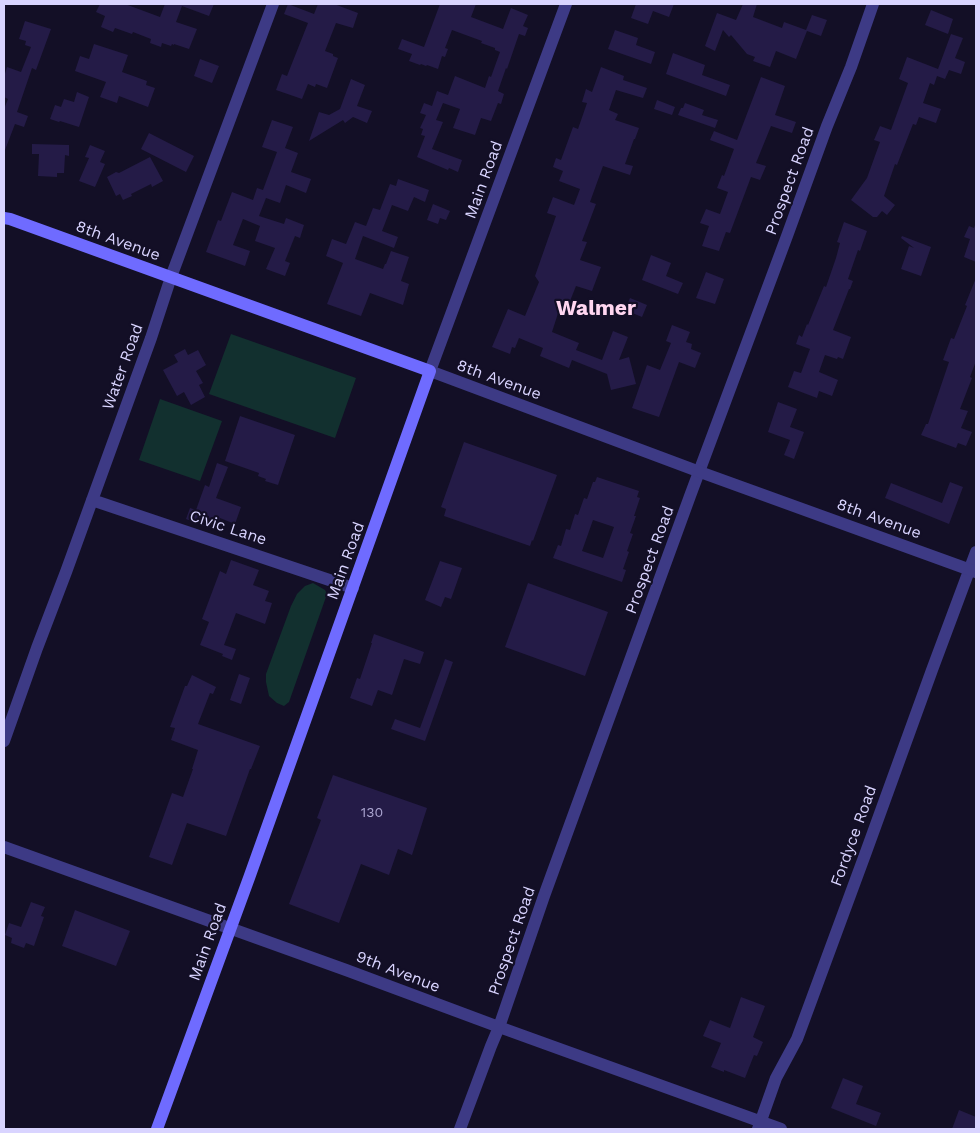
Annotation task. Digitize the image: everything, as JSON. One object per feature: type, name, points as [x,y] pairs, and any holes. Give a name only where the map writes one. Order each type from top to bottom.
[{"type":"main road","name":"8th Avenue","points":[[6,217],[430,371]]},
{"type":"main road","name":"Main Road","points":[[157,1129],[249,878],[430,371]]},
{"type":"street","name":"Water Road","points":[[4,741],[152,338],[171,277],[273,4]]},
{"type":"street","name":"Main Road","points":[[430,371],[566,4]]},
{"type":"street","name":"Prospect Road","points":[[460,1129],[873,4]]},
{"type":"street","name":"8th Avenue","points":[[430,371],[700,472],[973,570]]},
{"type":"street","name":"Civic Lane","points":[[92,500],[353,588]]},
{"type":"street","name":"Fordyce Road","points":[[759,1126],[776,1078],[797,1039],[932,670],[973,570],[976,552]]},
{"type":"street","name":"9th Avenue","points":[[4,847],[499,1027],[759,1126],[780,1129]]},
{"type":"green space","points":[[231,334],[356,378],[335,438],[209,394]]},
{"type":"green space","points":[[160,399],[222,421],[200,481],[139,460]]},
{"type":"green space","points":[[313,583],[325,590],[327,594],[289,702],[284,706],[269,696],[266,674],[297,594],[305,586]]},
{"type":"building","points":[[100,4],[125,4],[160,17],[165,4],[214,4],[209,16],[182,6],[176,22],[197,29],[189,49],[174,44],[171,46],[162,43],[161,47],[150,43],[151,39],[133,32],[132,34],[115,28],[113,32],[101,27],[105,16],[96,12]]},
{"type":"building","points":[[288,4],[314,14],[318,4],[334,4],[358,13],[353,28],[336,23],[325,51],[338,58],[327,88],[316,84],[315,87],[308,84],[302,99],[276,90],[282,74],[287,76],[308,23],[284,14]]},
{"type":"building","points":[[440,4],[476,4],[471,17],[503,29],[511,8],[528,15],[523,26],[528,28],[525,36],[519,34],[498,91],[504,94],[501,104],[498,103],[491,121],[481,118],[475,135],[453,128],[460,109],[443,103],[436,120],[443,122],[432,149],[462,160],[458,172],[449,168],[448,170],[417,157],[425,136],[421,135],[423,129],[420,128],[426,115],[420,113],[424,103],[432,106],[437,91],[448,95],[455,76],[485,88],[500,52],[481,43],[482,41],[452,30],[445,48],[448,49],[445,57],[442,56],[438,69],[409,61],[412,54],[398,49],[402,39],[424,47]]},
{"type":"building","points":[[636,4],[674,4],[669,17],[653,11],[648,24],[631,18]]},
{"type":"building","points":[[743,4],[757,4],[753,17],[782,28],[784,22],[806,30],[812,15],[827,20],[821,36],[807,31],[796,59],[776,51],[770,67],[753,61],[755,57],[747,54],[731,35],[729,37],[723,30],[715,51],[705,46],[717,13],[736,20]]},
{"type":"building","points":[[931,10],[953,19],[948,34],[925,25]]},
{"type":"building","points":[[25,21],[51,29],[36,70],[32,68],[17,112],[28,116],[24,127],[15,124],[4,150],[4,109],[8,99],[4,97],[4,77],[7,67],[21,72],[31,47],[25,45],[26,41],[19,39]]},
{"type":"building","points":[[615,30],[638,38],[636,45],[655,52],[651,64],[608,49]]},
{"type":"building","points":[[951,34],[963,38],[955,58],[965,62],[961,74],[949,70],[945,79],[937,76],[934,85],[930,83],[923,103],[941,109],[936,123],[919,117],[916,125],[913,124],[897,165],[895,164],[884,196],[895,205],[887,215],[882,211],[877,217],[873,217],[851,200],[867,178],[880,142],[874,140],[880,126],[891,130],[908,83],[899,79],[907,57],[938,69]]},
{"type":"building","points":[[94,44],[128,55],[122,72],[147,81],[146,85],[155,88],[148,107],[119,96],[117,103],[100,97],[106,82],[75,71],[80,56],[89,59]]},
{"type":"building","points":[[673,53],[705,65],[702,75],[730,85],[726,96],[666,74]]},
{"type":"building","points":[[200,59],[219,66],[212,83],[194,76]]},
{"type":"building","points":[[601,67],[624,76],[623,80],[647,88],[643,98],[616,90],[609,110],[618,114],[615,120],[639,128],[625,164],[633,166],[630,175],[603,166],[590,202],[596,204],[582,241],[587,242],[580,260],[601,267],[592,291],[576,286],[568,306],[561,304],[552,332],[579,343],[576,350],[602,360],[613,331],[628,337],[619,360],[629,357],[636,384],[611,390],[607,374],[572,360],[569,368],[540,356],[543,348],[519,338],[515,348],[512,347],[510,354],[492,347],[508,309],[525,316],[539,282],[535,276],[556,216],[547,213],[553,197],[574,205],[580,189],[559,181],[563,171],[553,167],[556,158],[561,160],[573,127],[578,129],[587,103],[582,102],[586,89],[592,92]]},
{"type":"building","points":[[761,77],[785,86],[775,115],[796,122],[792,133],[771,126],[756,163],[766,166],[760,180],[751,177],[730,233],[726,232],[719,251],[702,246],[709,226],[700,223],[706,209],[720,214],[728,192],[717,188],[722,175],[724,176],[734,149],[710,140],[714,131],[737,140]]},
{"type":"building","points":[[351,79],[365,85],[357,106],[372,111],[367,123],[353,117],[345,123],[343,120],[309,141],[319,112],[329,115],[340,109]]},
{"type":"building","points":[[77,92],[89,97],[79,127],[50,119],[55,105],[61,107],[64,99],[74,102]]},
{"type":"building","points":[[657,100],[675,107],[672,115],[654,109]]},
{"type":"building","points":[[685,103],[704,110],[702,115],[718,120],[715,128],[678,115]]},
{"type":"building","points":[[272,120],[293,127],[285,148],[298,153],[291,172],[311,179],[306,193],[286,185],[280,203],[266,198],[259,216],[284,224],[286,218],[304,225],[300,238],[295,236],[285,261],[290,263],[285,276],[266,269],[275,248],[255,241],[260,226],[243,219],[233,245],[250,251],[245,266],[206,252],[218,220],[221,221],[232,192],[253,200],[257,188],[263,190],[277,152],[262,147]]},
{"type":"building","points":[[149,133],[194,156],[186,172],[141,149]]},
{"type":"building","points":[[32,144],[69,145],[69,156],[65,155],[64,173],[57,173],[57,177],[38,176],[39,154],[32,154]]},
{"type":"building","points":[[90,145],[105,151],[100,162],[105,164],[95,187],[79,181],[89,158],[85,157]]},
{"type":"building","points":[[150,157],[163,181],[152,187],[151,184],[123,200],[120,194],[116,196],[107,177]]},
{"type":"building","points":[[398,179],[429,190],[425,202],[414,197],[408,211],[392,205],[382,231],[398,237],[394,248],[363,236],[355,259],[383,269],[391,251],[409,257],[401,281],[409,284],[403,305],[370,293],[361,316],[327,304],[343,263],[326,256],[332,239],[346,244],[355,222],[366,226],[373,208],[380,210],[390,184],[396,186]]},
{"type":"building","points":[[433,204],[450,211],[446,220],[440,218],[438,224],[427,220]]},
{"type":"building","points":[[844,222],[867,231],[848,279],[853,281],[833,330],[851,337],[843,359],[825,355],[819,372],[838,380],[832,396],[819,391],[817,398],[788,387],[794,371],[801,373],[810,349],[796,344],[799,335],[802,337],[808,325],[824,286],[826,287],[836,258],[840,243],[837,242]]},
{"type":"building","points":[[975,225],[976,262],[964,257],[970,239],[964,237],[969,226],[974,228]]},
{"type":"building","points":[[902,236],[931,247],[921,276],[901,269],[909,246],[914,248],[901,238]]},
{"type":"building","points":[[651,255],[671,263],[666,276],[683,283],[678,294],[642,280]]},
{"type":"building","points":[[706,272],[724,279],[715,304],[696,298]]},
{"type":"building","points":[[976,278],[976,361],[970,377],[972,378],[960,409],[968,411],[961,428],[972,432],[966,446],[958,443],[956,448],[921,435],[926,424],[928,424],[949,362],[943,360],[951,338],[954,339]]},
{"type":"building","points":[[630,298],[647,305],[642,317],[625,310]]},
{"type":"building","points":[[672,325],[690,332],[686,342],[692,344],[691,349],[701,353],[695,368],[679,362],[659,417],[632,408],[647,365],[660,370],[671,343],[666,341]]},
{"type":"building","points":[[185,349],[188,355],[198,350],[206,365],[196,371],[203,383],[199,385],[205,397],[191,405],[184,392],[177,396],[163,370],[178,362],[174,355]]},
{"type":"building","points":[[778,402],[797,409],[790,427],[804,432],[794,459],[784,455],[790,440],[768,432]]},
{"type":"building","points":[[240,416],[295,435],[278,485],[265,481],[266,479],[258,476],[259,473],[225,461]]},
{"type":"building","points":[[464,442],[557,475],[530,546],[444,516],[446,509],[441,507]]},
{"type":"building","points":[[217,463],[228,467],[216,498],[241,507],[235,524],[220,518],[218,524],[209,521],[207,527],[186,519],[190,508],[196,510],[205,485],[209,487]]},
{"type":"building","points":[[597,477],[639,491],[637,497],[640,498],[630,533],[633,534],[627,551],[629,552],[623,569],[626,570],[622,582],[553,558],[558,545],[561,546],[566,529],[570,530],[575,514],[578,515],[584,498],[587,499],[593,482],[595,482]],"holes":[[[593,520],[614,527],[603,558],[582,551]]]},
{"type":"building","points":[[950,482],[963,487],[949,524],[885,498],[891,483],[942,503]]},
{"type":"building","points":[[231,560],[259,570],[253,585],[269,591],[265,601],[272,603],[265,624],[236,613],[224,645],[236,649],[232,660],[222,656],[223,654],[200,645],[209,622],[202,619],[220,571],[226,574]]},
{"type":"building","points":[[440,561],[462,568],[451,599],[445,597],[441,607],[425,600]]},
{"type":"building","points":[[528,583],[608,612],[585,676],[505,647]]},
{"type":"building","points":[[374,634],[424,652],[420,664],[404,659],[392,695],[378,690],[372,706],[350,698],[357,678],[360,679]]},
{"type":"building","points":[[445,659],[453,662],[425,741],[391,729],[395,719],[420,728]]},
{"type":"building","points":[[239,674],[250,678],[241,704],[230,700]]},
{"type":"building","points":[[192,675],[216,687],[213,694],[210,693],[198,724],[260,746],[226,836],[187,823],[172,865],[149,857],[172,793],[183,797],[198,750],[171,740],[175,728],[170,727],[185,686],[187,686]]},
{"type":"building","points":[[333,775],[427,808],[412,855],[398,849],[389,875],[361,864],[339,923],[289,904],[321,820],[317,818]]},
{"type":"building","points":[[31,902],[45,907],[41,916],[44,917],[34,946],[26,943],[24,948],[11,943],[12,938],[5,935],[9,923],[21,927]]},
{"type":"building","points":[[75,910],[130,931],[116,966],[62,946]]},
{"type":"building","points":[[741,997],[765,1006],[753,1037],[763,1042],[757,1056],[754,1055],[745,1078],[711,1067],[721,1043],[703,1036],[710,1020],[730,1028]]},
{"type":"building","points":[[843,1078],[863,1086],[856,1104],[881,1113],[876,1126],[831,1108]]},
{"type":"building","points":[[959,1110],[976,1117],[976,1129],[952,1129]]},
{"type":"district","name":"Walmer","points":[[596,309]]}]
